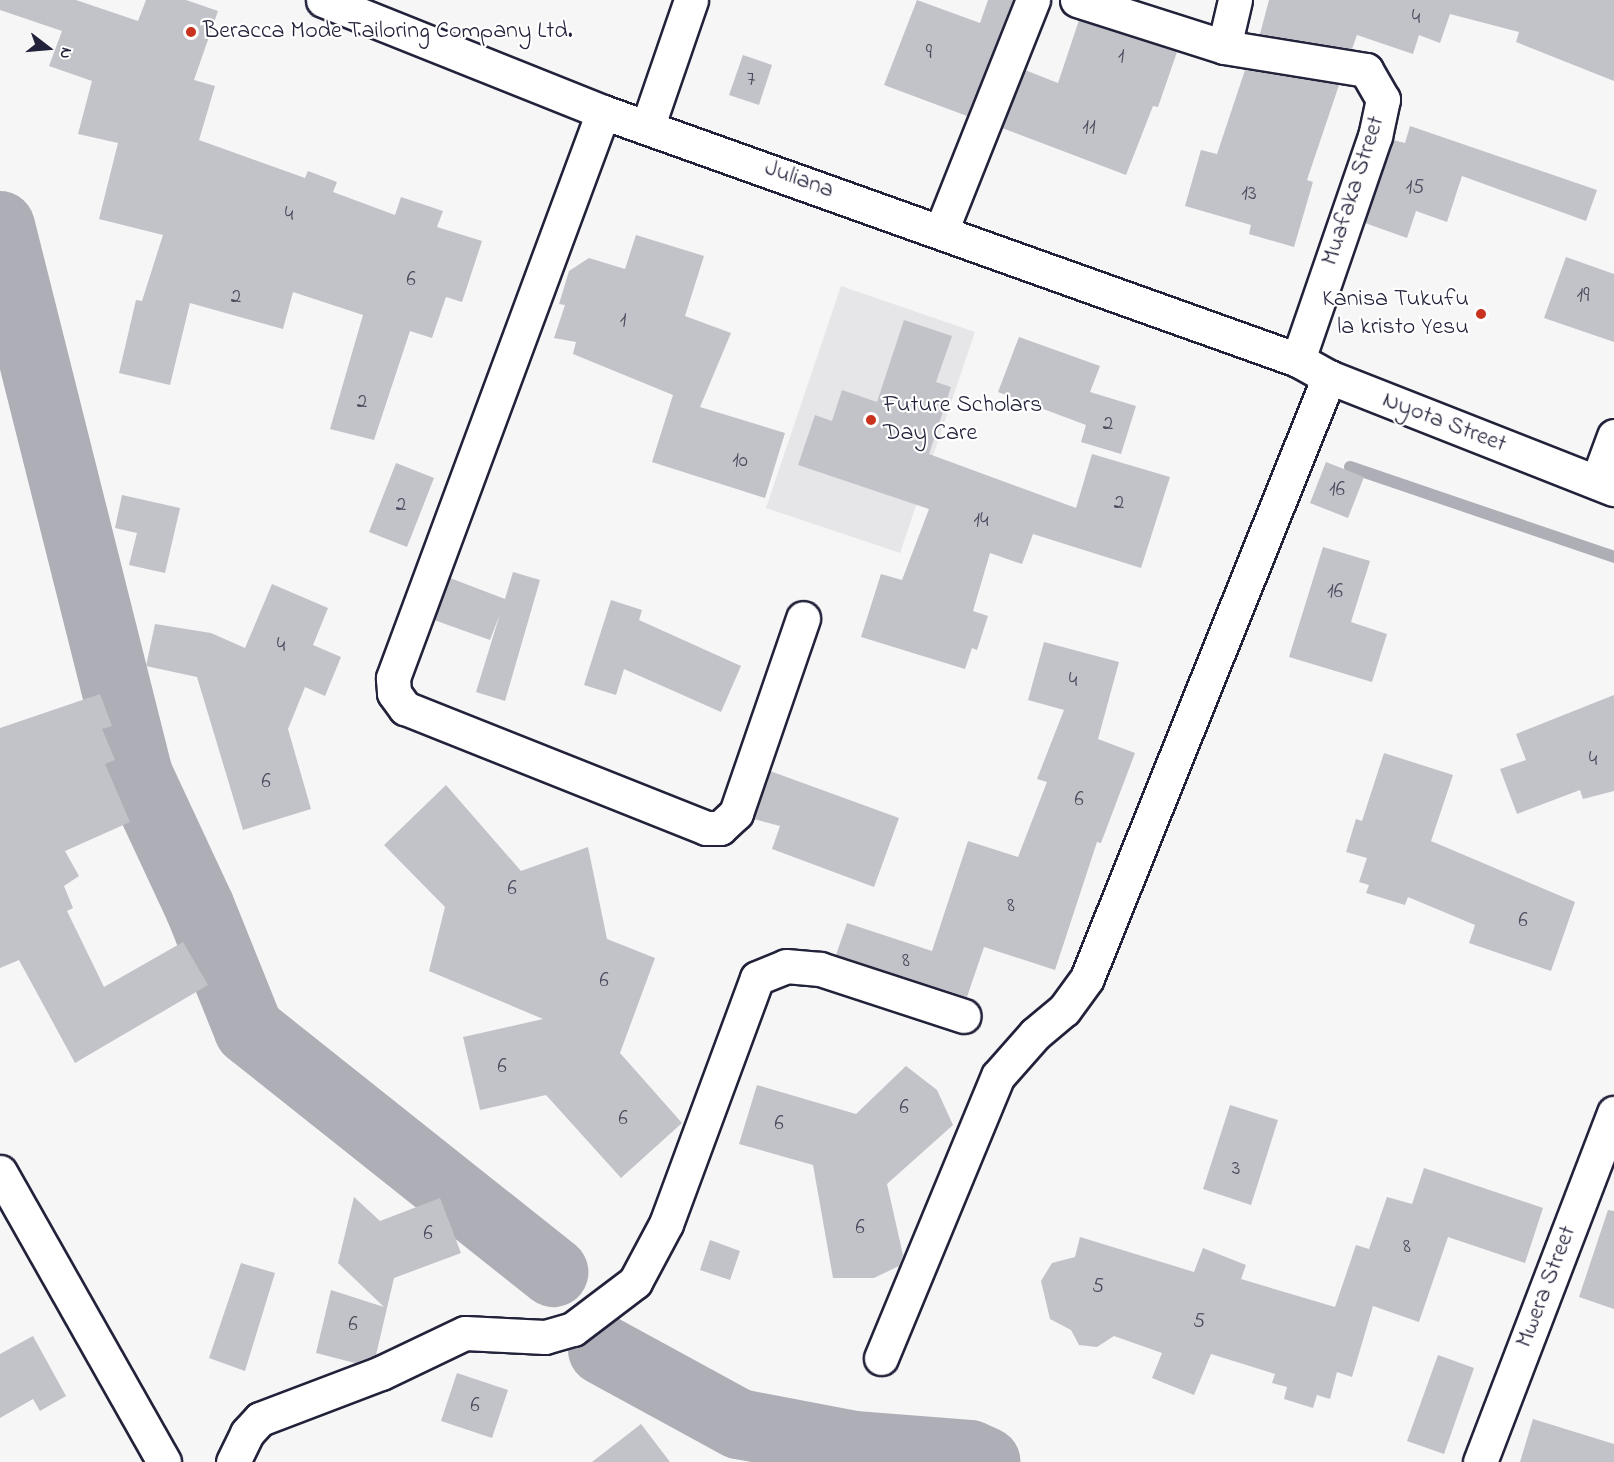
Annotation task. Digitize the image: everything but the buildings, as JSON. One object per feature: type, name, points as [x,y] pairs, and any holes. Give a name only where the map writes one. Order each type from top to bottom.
[{"type":"street","name":"Juliana","points":[[323,0],[603,112],[648,125],[1287,356]]},
{"type":"street","points":[[648,125],[691,0]]},
{"type":"street","points":[[941,231],[1033,0]]},
{"type":"street","points":[[1077,0],[1224,47],[1235,0]]},
{"type":"street","name":"Muafaka Street","points":[[1224,47],[1366,70],[1383,99],[1375,136],[1287,356]]},
{"type":"street","points":[[603,112],[393,678],[394,693],[405,708],[706,828],[720,828],[736,813],[803,618]]},
{"type":"street","name":"Nyota Street","points":[[1287,356],[1329,377],[1605,486]]},
{"type":"street","points":[[881,1358],[998,1076],[1035,1034],[1064,1010],[1087,978],[1329,377]]},
{"type":"street","points":[[1605,486],[1614,436]]},
{"type":"street","points":[[233,1462],[247,1433],[260,1419],[381,1373],[465,1333],[545,1337],[573,1329],[634,1282],[666,1224],[757,978],[786,966],[820,969],[964,1016]]},
{"type":"street","name":"Mwera Street","points":[[1480,1462],[1614,1113]]},
{"type":"street","points":[[0,1172],[164,1462]]},
{"type":"shaded area","name":"Future Scholars Day Care","points":[[841,286],[975,332],[900,553],[766,508]]},
{"type":"waterway","points":[[0,226],[138,775],[200,908],[249,1030],[553,1272]]},
{"type":"waterway","points":[[1350,467],[1614,557]]},
{"type":"waterway","points":[[603,1350],[739,1424],[854,1446],[970,1455],[986,1462]]},
{"type":"place","name":"Beracca Mode Tailoring Company Ltd.","points":[[191,32]]},
{"type":"place","name":"Kanisa Tukufu la kristo Yesu","points":[[1481,314]]},
{"type":"place","name":"Future Scholars Day Care","points":[[871,420]]}]
